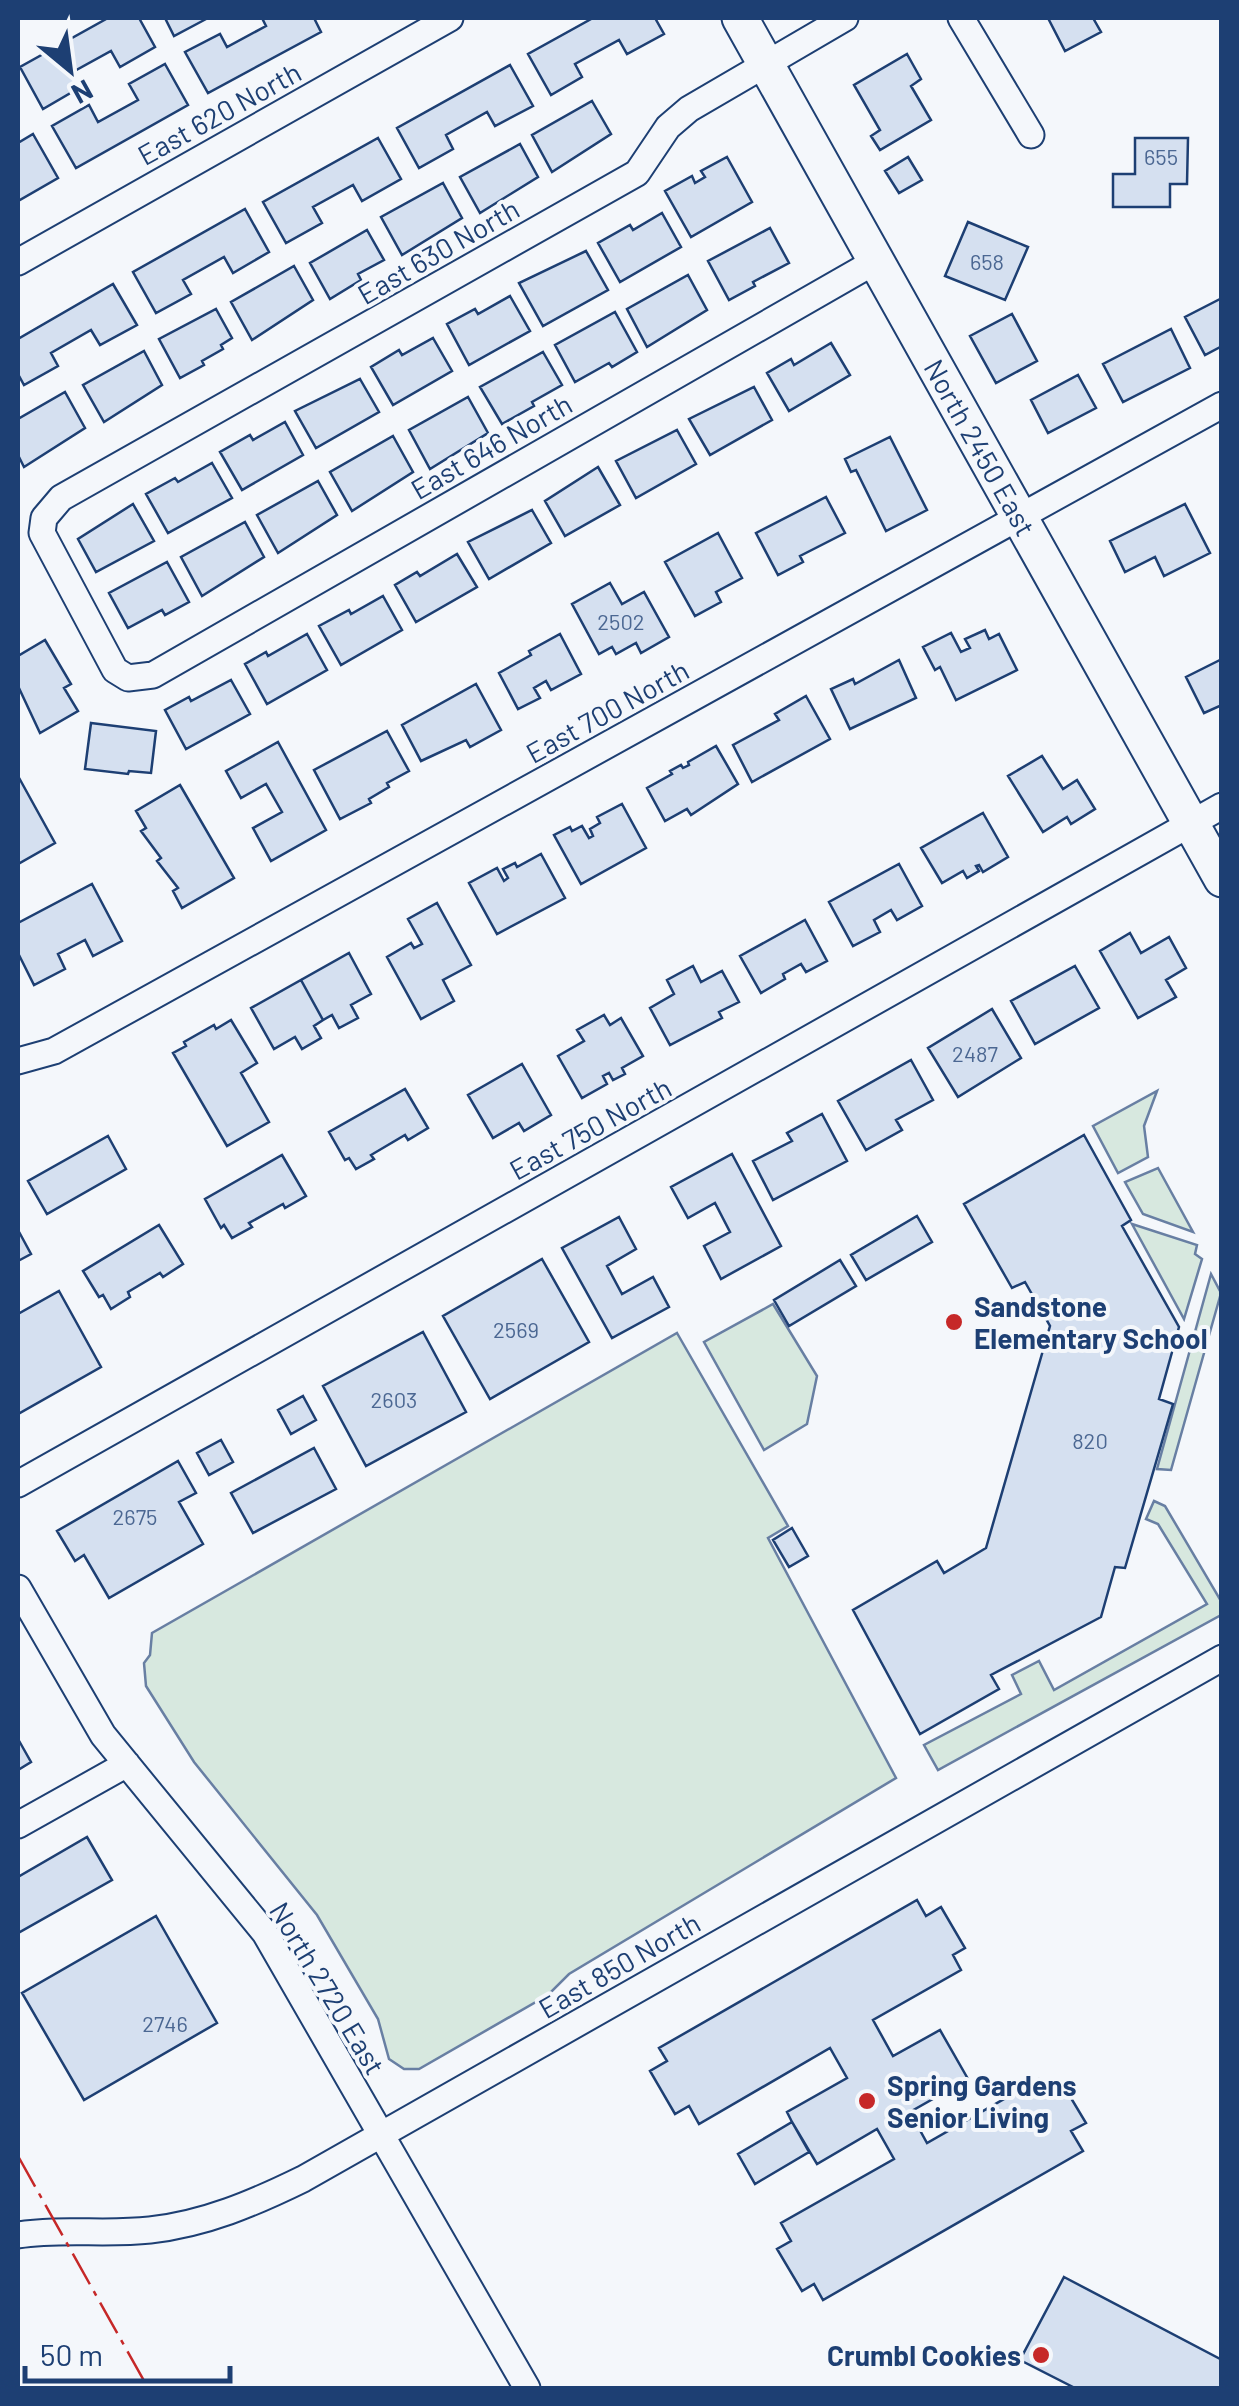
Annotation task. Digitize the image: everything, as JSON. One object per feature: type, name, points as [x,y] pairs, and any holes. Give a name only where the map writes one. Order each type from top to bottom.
[{"type":"street","name":"East 620 North","points":[[18,262],[450,18]]},
{"type":"street","name":"North 2450 East","points":[[740,18],[1222,879]]},
{"type":"street","name":"East 630 North","points":[[134,678],[115,670],[48,548],[42,533],[44,518],[61,498],[637,174],[668,127],[689,108],[845,18]]},
{"type":"street","points":[[961,18],[1031,135]]},
{"type":"street","name":"East 646 North","points":[[134,678],[172,666],[876,262]]},
{"type":"street","name":"East 700 North","points":[[18,1061],[54,1052],[1222,405]]},
{"type":"street","name":"East 750 North","points":[[18,1484],[1222,806]]},
{"type":"street","name":"North 2720 East","points":[[18,1588],[104,1736],[265,1933],[527,2388]]},
{"type":"street","name":"East 850 North","points":[[18,2235],[147,2230],[204,2220],[257,2202],[1222,1658]]},
{"type":"street","points":[[18,1824],[128,1764]]},
{"type":"shaded area","points":[[1157,1091],[1144,1126],[1148,1157],[1118,1173],[1093,1126]]},
{"type":"shaded area","points":[[1158,1168],[1193,1232],[1143,1214],[1125,1182]]},
{"type":"shaded area","points":[[1132,1224],[1197,1245],[1195,1254],[1202,1259],[1184,1319]]},
{"type":"shaded area","points":[[1211,1274],[1221,1293],[1171,1470],[1157,1469]]},
{"type":"shaded area","points":[[773,1304],[817,1376],[807,1424],[764,1450],[704,1342]]},
{"type":"shaded area","points":[[677,1333],[788,1526],[768,1538],[896,1778],[569,1974],[548,1995],[419,2069],[404,2069],[389,2059],[378,2019],[317,1915],[194,1762],[146,1686],[144,1663],[150,1655],[152,1633]]},
{"type":"shaded area","points":[[1154,1501],[1165,1506],[1221,1601],[1221,1615],[938,1770],[924,1745],[1021,1694],[1012,1675],[1039,1661],[1054,1690],[1207,1604],[1158,1524],[1146,1519]]},
{"type":"building","points":[[108,18],[139,18],[155,47],[120,67],[111,51],[71,73],[79,88],[43,109],[20,67]]},
{"type":"building","points":[[165,18],[208,18],[174,36]]},
{"type":"building","points":[[262,18],[314,18],[321,32],[208,93],[185,52],[220,34],[227,47],[266,26]]},
{"type":"building","points":[[593,18],[655,18],[664,34],[627,54],[619,40],[575,64],[582,77],[551,95],[528,54]]},
{"type":"building","points":[[1048,18],[1093,18],[1101,32],[1065,51]]},
{"type":"building","points":[[907,54],[921,79],[911,86],[931,120],[880,150],[871,136],[880,130],[854,85]]},
{"type":"building","points":[[165,64],[188,105],[76,168],[52,126],[89,105],[98,122],[138,100],[129,84]]},
{"type":"building","points":[[510,65],[533,106],[495,126],[487,112],[446,135],[453,149],[419,168],[397,128]]},
{"type":"building","points":[[592,101],[611,134],[552,172],[532,135]]},
{"type":"building","points":[[33,134],[58,178],[18,201],[18,143]]},
{"type":"building","points":[[378,138],[401,179],[362,201],[353,185],[313,207],[322,223],[286,243],[263,202]]},
{"type":"building","points":[[1135,138],[1188,138],[1187,184],[1170,184],[1170,207],[1113,207],[1113,174],[1135,174]]},
{"type":"building","points":[[520,144],[538,177],[480,213],[460,177]]},
{"type":"building","points":[[727,157],[752,202],[691,237],[665,191],[692,176],[695,183],[705,177],[701,171]]},
{"type":"building","points":[[908,157],[922,180],[899,193],[885,171]]},
{"type":"building","points":[[443,183],[462,218],[402,255],[381,217]]},
{"type":"building","points":[[245,209],[269,252],[233,273],[224,257],[183,280],[191,294],[156,313],[133,272]]},
{"type":"building","points":[[662,213],[681,247],[620,282],[598,243],[630,225],[633,230]]},
{"type":"building","points":[[968,222],[1028,247],[1005,300],[945,276]]},
{"type":"building","points":[[770,228],[789,263],[729,300],[708,261]]},
{"type":"building","points":[[367,230],[384,260],[358,274],[361,280],[330,299],[310,263]]},
{"type":"building","points":[[586,251],[608,290],[543,326],[519,283]]},
{"type":"building","points":[[294,266],[313,300],[252,340],[231,302]]},
{"type":"building","points":[[688,275],[707,310],[647,347],[627,309]]},
{"type":"building","points":[[113,284],[137,325],[100,345],[91,330],[51,353],[58,366],[24,385],[18,374],[18,339]]},
{"type":"building","points":[[510,296],[530,331],[469,365],[447,324],[475,309],[478,314]]},
{"type":"building","points":[[1222,298],[1222,346],[1205,355],[1185,317]]},
{"type":"building","points":[[216,309],[232,338],[221,345],[223,349],[202,361],[204,365],[180,378],[159,339]]},
{"type":"building","points":[[615,312],[637,352],[575,382],[555,345]]},
{"type":"building","points":[[1012,314],[1037,361],[996,383],[970,336]]},
{"type":"building","points":[[1171,329],[1190,368],[1123,402],[1103,364]]},
{"type":"building","points":[[433,338],[452,371],[393,405],[371,367],[399,350],[402,355]]},
{"type":"building","points":[[831,343],[850,375],[789,411],[767,373],[791,359],[794,365]]},
{"type":"building","points":[[144,351],[162,385],[104,422],[83,385]]},
{"type":"building","points":[[543,352],[562,385],[502,424],[480,387]]},
{"type":"building","points":[[1078,375],[1096,408],[1048,433],[1031,400]]},
{"type":"building","points":[[360,379],[379,412],[316,448],[295,411]]},
{"type":"building","points":[[754,387],[772,420],[710,455],[689,419]]},
{"type":"building","points":[[65,392],[85,428],[24,467],[18,455],[18,419]]},
{"type":"building","points":[[468,397],[488,433],[430,469],[409,430]]},
{"type":"building","points":[[285,422],[303,455],[242,490],[220,452]]},
{"type":"building","points":[[677,430],[696,464],[636,498],[616,461]]},
{"type":"building","points":[[393,436],[413,472],[352,511],[330,472]]},
{"type":"building","points":[[890,437],[927,510],[886,531],[856,470],[851,472],[845,459]]},
{"type":"building","points":[[212,463],[232,498],[168,533],[146,494]]},
{"type":"building","points":[[598,467],[620,505],[565,536],[545,501]]},
{"type":"building","points":[[318,481],[337,515],[278,553],[257,515]]},
{"type":"building","points":[[826,497],[845,533],[800,556],[803,562],[778,575],[756,533]]},
{"type":"building","points":[[133,504],[154,541],[96,572],[78,539]]},
{"type":"building","points":[[1185,504],[1210,553],[1164,576],[1155,557],[1125,572],[1110,541]]},
{"type":"building","points":[[532,510],[551,543],[489,579],[468,542]]},
{"type":"building","points":[[245,522],[264,557],[202,596],[181,557]]},
{"type":"building","points":[[718,533],[742,578],[716,592],[721,602],[695,616],[665,562]]},
{"type":"building","points":[[457,554],[477,587],[416,622],[395,585],[417,572],[420,576]]},
{"type":"building","points":[[167,562],[189,602],[165,615],[162,610],[128,628],[109,593]]},
{"type":"building","points":[[610,583],[622,604],[644,592],[669,637],[641,653],[636,643],[616,654],[612,647],[599,654],[572,604]]},
{"type":"building","points":[[383,596],[402,630],[341,665],[319,626]]},
{"type":"building","points":[[985,630],[989,639],[999,634],[1017,670],[956,700],[940,667],[935,670],[923,647],[951,633],[961,652],[970,648],[965,639]]},
{"type":"building","points":[[307,634],[327,670],[267,704],[245,664]]},
{"type":"building","points":[[560,634],[581,674],[551,690],[546,681],[534,688],[540,698],[518,709],[499,673]]},
{"type":"building","points":[[45,640],[71,684],[64,688],[78,711],[40,733],[18,686],[18,656]]},
{"type":"building","points":[[1222,659],[1222,705],[1204,713],[1186,677]]},
{"type":"building","points":[[899,660],[916,698],[850,729],[831,689],[853,679],[855,684]]},
{"type":"building","points":[[231,680],[250,714],[186,749],[165,710]]},
{"type":"building","points":[[476,684],[501,730],[470,747],[466,740],[421,761],[402,725]]},
{"type":"building","points":[[806,696],[830,739],[752,782],[733,745],[779,720],[775,714]]},
{"type":"building","points":[[91,723],[156,731],[151,773],[85,769]]},
{"type":"building","points":[[387,731],[409,771],[387,783],[389,787],[369,799],[371,803],[340,819],[314,770]]},
{"type":"building","points":[[278,742],[326,830],[271,861],[253,828],[282,812],[266,784],[241,798],[226,771]]},
{"type":"building","points":[[716,746],[738,784],[691,815],[687,809],[665,821],[647,788]]},
{"type":"building","points":[[1042,756],[1063,789],[1077,780],[1095,809],[1071,824],[1067,817],[1043,832],[1008,776]]},
{"type":"building","points":[[18,776],[55,843],[18,864]]},
{"type":"building","points":[[180,785],[234,878],[182,908],[173,891],[178,888],[157,861],[161,858],[141,831],[146,828],[136,811]]},
{"type":"building","points":[[622,804],[646,848],[581,884],[554,835],[582,826],[589,838],[593,836],[590,829],[600,823],[597,817]]},
{"type":"building","points":[[983,813],[1008,857],[983,872],[979,865],[979,871],[967,878],[963,871],[942,883],[921,848]]},
{"type":"building","points":[[541,854],[565,898],[497,934],[469,883],[497,868],[504,881],[508,878],[503,869],[515,863],[517,867]]},
{"type":"building","points":[[899,864],[922,906],[897,920],[891,910],[874,920],[880,932],[853,946],[829,902]]},
{"type":"building","points":[[92,884],[122,941],[93,956],[85,940],[58,954],[65,969],[34,985],[18,953],[18,923]]},
{"type":"building","points":[[437,903],[471,965],[443,980],[454,1001],[421,1019],[387,957],[411,943],[414,948],[422,944],[408,919]]},
{"type":"building","points":[[805,920],[827,961],[806,972],[801,964],[761,993],[740,956]]},
{"type":"building","points":[[1130,933],[1141,953],[1169,937],[1186,968],[1166,980],[1176,997],[1138,1018],[1100,951]]},
{"type":"building","points":[[349,953],[371,994],[351,1005],[358,1018],[339,1028],[332,1015],[323,1020],[301,980]]},
{"type":"building","points":[[693,966],[701,982],[722,971],[739,1002],[719,1012],[722,1018],[670,1045],[650,1008],[674,994],[667,980]]},
{"type":"building","points":[[1075,966],[1099,1008],[1035,1044],[1011,1001]]},
{"type":"building","points":[[301,980],[323,1020],[314,1026],[321,1038],[302,1049],[295,1037],[274,1049],[251,1008]]},
{"type":"building","points":[[992,1009],[1021,1058],[958,1097],[928,1048]]},
{"type":"building","points":[[604,1015],[610,1025],[621,1018],[643,1056],[622,1068],[625,1074],[613,1080],[609,1073],[603,1076],[607,1084],[582,1098],[558,1056],[584,1041],[577,1030]]},
{"type":"building","points":[[231,1020],[257,1063],[241,1073],[269,1122],[227,1146],[173,1053],[186,1046],[184,1042]]},
{"type":"building","points":[[911,1060],[933,1100],[896,1120],[902,1130],[866,1150],[838,1101]]},
{"type":"building","points":[[522,1064],[551,1115],[524,1131],[519,1123],[493,1138],[468,1095]]},
{"type":"building","points":[[405,1089],[428,1128],[408,1140],[405,1135],[356,1169],[349,1158],[345,1160],[329,1132]]},
{"type":"building","points":[[822,1114],[847,1161],[773,1200],[753,1161],[792,1141],[787,1133]]},
{"type":"building","points":[[1084,1135],[1131,1220],[1122,1226],[1179,1327],[1159,1399],[1173,1404],[1125,1568],[1115,1567],[1101,1617],[991,1675],[999,1689],[920,1734],[853,1610],[937,1561],[944,1573],[986,1548],[1050,1326],[1025,1282],[1012,1288],[964,1204]]},
{"type":"building","points":[[108,1136],[126,1169],[47,1214],[28,1181]]},
{"type":"building","points":[[732,1154],[781,1246],[721,1279],[704,1246],[730,1232],[715,1203],[688,1218],[671,1187]]},
{"type":"building","points":[[282,1155],[306,1196],[249,1223],[252,1227],[232,1238],[224,1225],[221,1228],[205,1199]]},
{"type":"building","points":[[917,1216],[932,1242],[866,1280],[851,1255]]},
{"type":"building","points":[[619,1217],[636,1249],[607,1266],[622,1294],[653,1277],[669,1307],[612,1338],[562,1248]]},
{"type":"building","points":[[159,1225],[183,1264],[128,1292],[130,1297],[111,1309],[83,1271]]},
{"type":"building","points":[[18,1230],[31,1254],[18,1261]]},
{"type":"building","points":[[542,1259],[589,1342],[490,1399],[443,1316]]},
{"type":"building","points":[[840,1260],[856,1286],[789,1326],[774,1300]]},
{"type":"building","points":[[59,1291],[101,1367],[18,1414],[18,1314]]},
{"type":"building","points":[[423,1332],[466,1412],[366,1466],[323,1386]]},
{"type":"building","points":[[303,1396],[316,1420],[291,1434],[278,1410]]},
{"type":"building","points":[[221,1440],[233,1462],[209,1475],[197,1453]]},
{"type":"building","points":[[314,1448],[336,1489],[253,1533],[231,1493]]},
{"type":"building","points":[[178,1461],[196,1493],[179,1502],[203,1544],[109,1598],[84,1555],[75,1561],[57,1531]]},
{"type":"building","points":[[792,1528],[808,1556],[789,1567],[773,1540]]},
{"type":"building","points":[[18,1739],[31,1762],[18,1770]]},
{"type":"building","points":[[87,1837],[112,1880],[18,1933],[18,1877]]},
{"type":"building","name":"Spring Gardens Senior Living","points":[[917,1900],[926,1916],[941,1907],[965,1948],[953,1955],[961,1970],[873,2020],[893,2056],[940,2030],[968,2079],[910,2112],[927,2143],[1039,2079],[1050,2097],[1065,2088],[1086,2123],[1071,2131],[1083,2151],[823,2300],[814,2284],[802,2291],[777,2249],[791,2241],[781,2223],[894,2159],[877,2129],[817,2164],[792,2122],[787,2112],[847,2078],[830,2048],[699,2124],[689,2106],[675,2114],[650,2071],[667,2061],[659,2048]]},
{"type":"building","points":[[156,1916],[217,2023],[84,2100],[22,1993]]},
{"type":"building","points":[[792,2122],[809,2152],[755,2184],[738,2154]]},
{"type":"building","points":[[1064,2277],[1222,2360],[1222,2388],[1075,2388],[1020,2360]]},
{"type":"power","points":[[18,2156],[148,2388]]},
{"type":"place","name":"Sandstone Elementary School","points":[[954,1322]]},
{"type":"place","name":"Spring Gardens Senior Living","points":[[867,2101]]},
{"type":"place","name":"Crumbl Cookies","points":[[1041,2355]]}]
